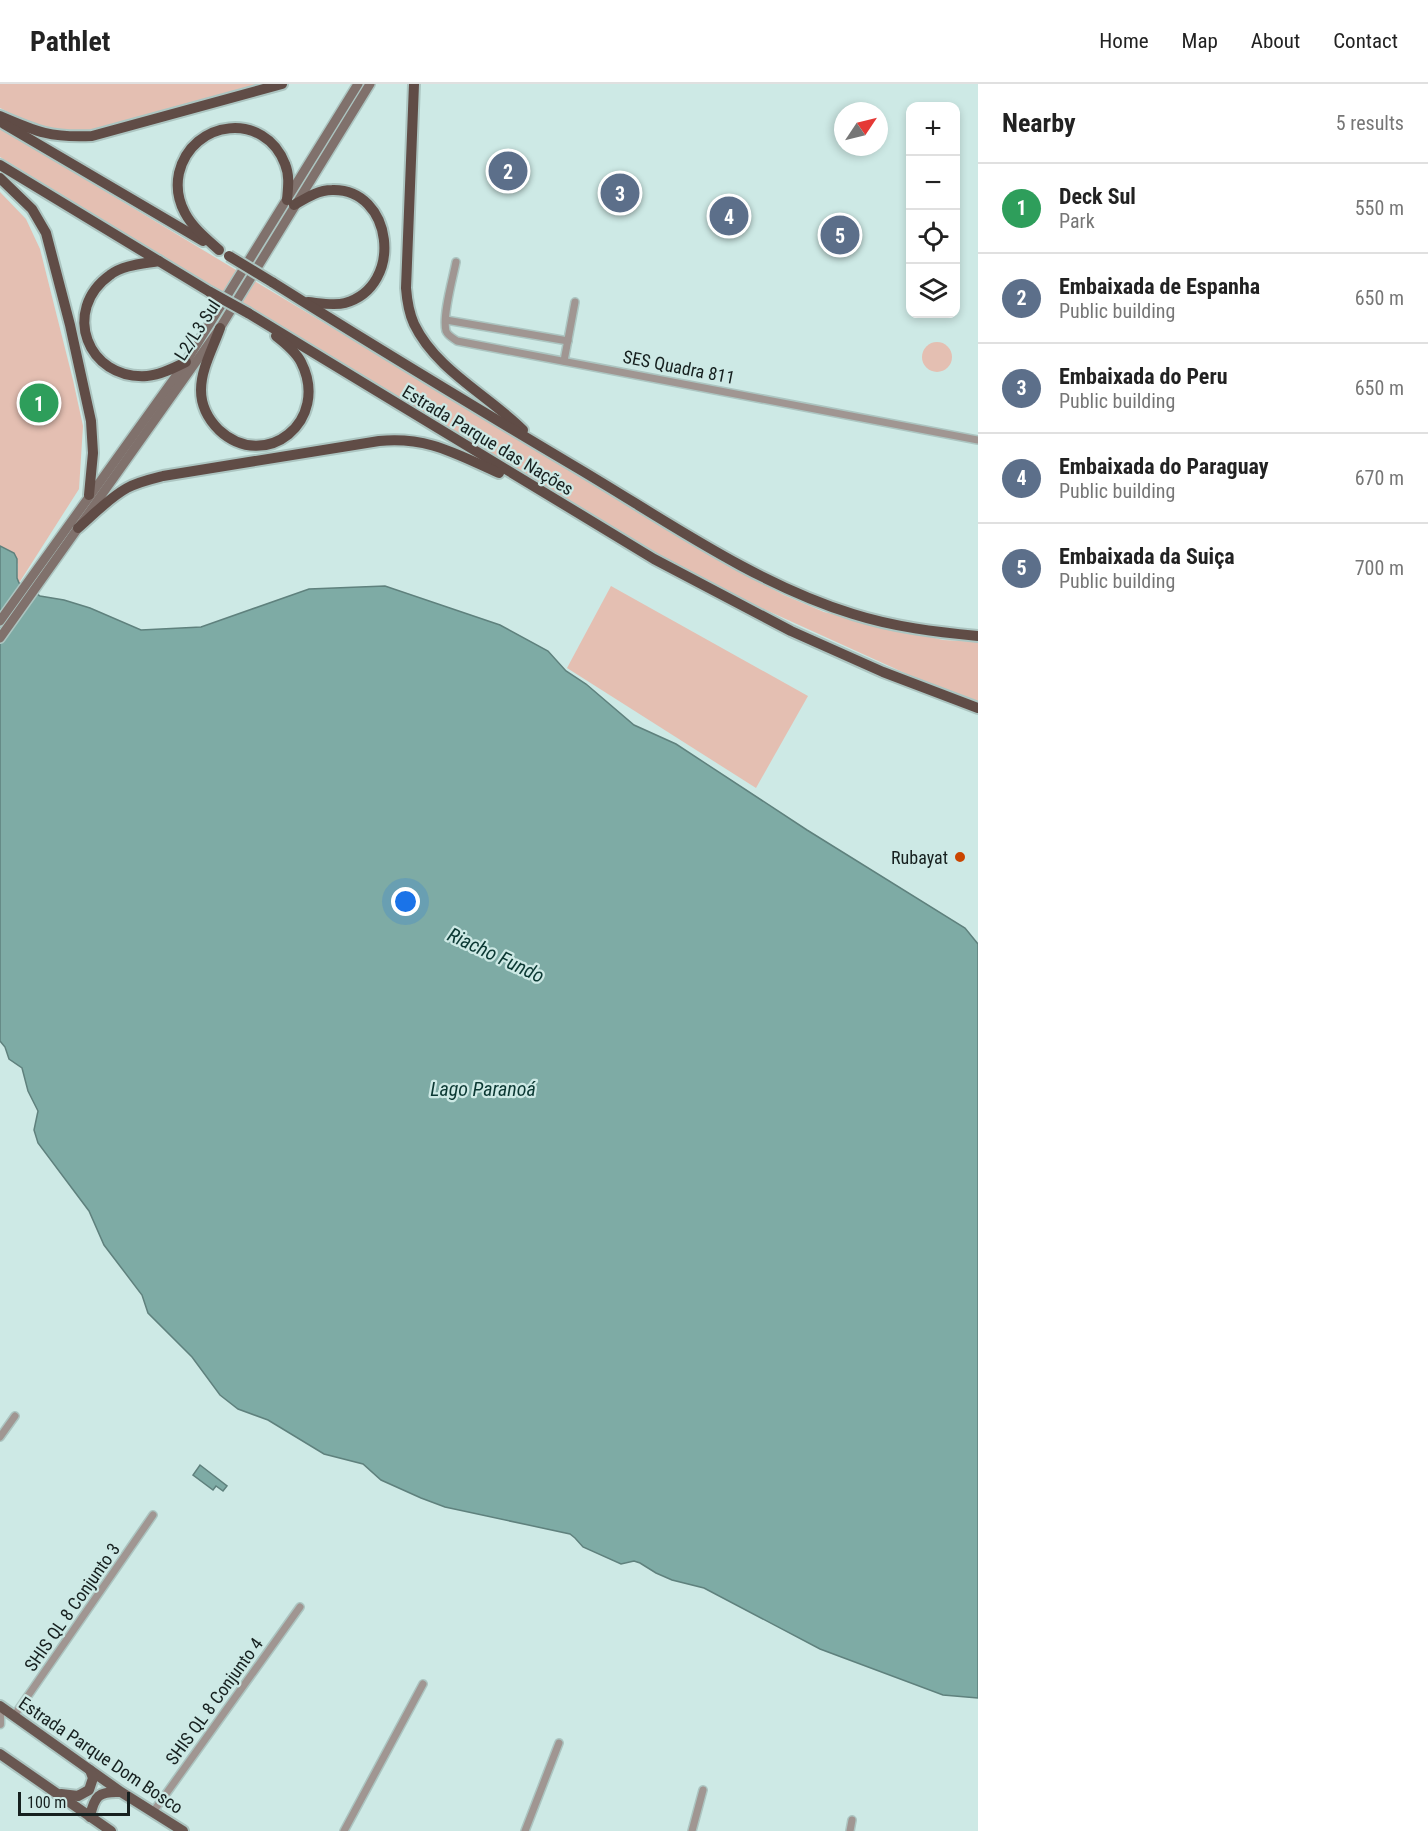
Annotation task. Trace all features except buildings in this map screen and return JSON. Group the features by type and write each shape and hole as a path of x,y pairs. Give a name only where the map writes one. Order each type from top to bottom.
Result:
{"highway":[{"path":"0,116 48,134 69,137 92,135 282,84"},
{"path":"414,84 406,288 408,307 413,322 434,352 453,372 513,420 536,443"},
{"name":"Estrada Parque das Nações","path":"0,121 757,574 810,598 854,614 893,624 978,636"},
{"path":"224,253 189,220 183,211 178,194 181,166 188,152 199,140 214,131 228,128 245,129 261,136 275,147 285,164 291,203 321,191 340,190 357,196 372,210 384,234 386,248 380,276 365,293 344,303 304,302"},
{"name":"Estrada Parque das Nações","path":"0,165 654,559 752,612 883,672 978,708"},
{"path":"0,178 32,209 46,233 91,421 93,453 89,495"},
{"path":"159,261 127,267 103,280 89,300 85,330 89,344 97,358 116,372 136,376 153,375 186,362"},
{"path":"220,328 202,379 204,408 210,420 225,435 244,444 267,444 282,440 302,422 308,406 309,391 305,373 291,349 251,315"},
{"path":"78,528 114,496 144,481 388,440 413,440 435,446 537,490"}],"main road":[{"name":"L2/L3 Sul","path":"0,638 220,328 358,84"},
{"name":"L2/L3 Sul","path":"0,621 186,362 370,84"},
{"name":"Estrada Parque Dom Bosco","path":"0,1708 121,1792 183,1831"},
{"path":"0,1754 111,1831"},
{"path":"55,1792 70,1796 83,1794 92,1785 93,1778 90,1770"},
{"path":"90,1817 92,1806 99,1795 108,1791 121,1792"}],"street":[{"path":"456,262 446,320 568,341"},
{"path":"564,361 575,302"},
{"name":"SES Quadra 811","path":"446,320 446,331 457,341 978,440"},
{"path":"0,1437 15,1416"},
{"name":"SHIS QL 8 Conjunto 3","path":"14,1716 153,1515"},
{"name":"SHIS QL 8 Conjunto 4","path":"153,1812 300,1607"},
{"path":"344,1831 423,1684"},
{"path":"0,1708 0,1724"},
{"path":"525,1831 559,1743"},
{"path":"692,1831 703,1790"},
{"path":"850,1831 852,1820"}],"shaded area":[{"path":"0,84 282,84 92,136 38,127 0,108"},
{"path":"0,128 727,565 784,595 824,612 943,640 978,642 978,701 909,675 746,601 617,533 0,157"},
{"path":"0,192 26,219 40,249 83,426 79,489 19,583 18,564 0,546"},
{"path":"937,342 948,346 952,357 948,368 937,372 926,368 922,357 926,346"},
{"path":"611,586 808,696 756,788 567,668"}],"water":[{"name":"Lago Paranoá","path":"0,546 14,553 17,559 19,583 40,596 90,608 141,630 201,627 309,589 385,586 500,625 548,651 566,671 586,684 634,725 676,744 807,830 965,928 978,944 978,1698 943,1695 820,1649 704,1588 672,1580 634,1561 621,1564 583,1547 570,1534 445,1507 381,1480 363,1464 324,1454 268,1420 238,1409 220,1395 192,1357 148,1313 142,1295 104,1245 89,1211 38,1143 34,1130 38,1111 28,1091 22,1068 9,1059 0,1041"},
{"path":"200,1465 227,1486 223,1491 216,1486 213,1490 193,1475"}],"place":[{"name":"Embaixada de Espanha","path":"508,171"},
{"name":"Embaixada do Peru","path":"620,193"},
{"name":"Embaixada do Paraguay","path":"729,216"},
{"name":"Embaixada da Suiça","path":"840,235"},
{"name":"Deck Sul","path":"39,403"},
{"name":"Rubayat","path":"960,857"}],"water label":[{"name":"Riacho Fundo","path":"496,955"}]}
